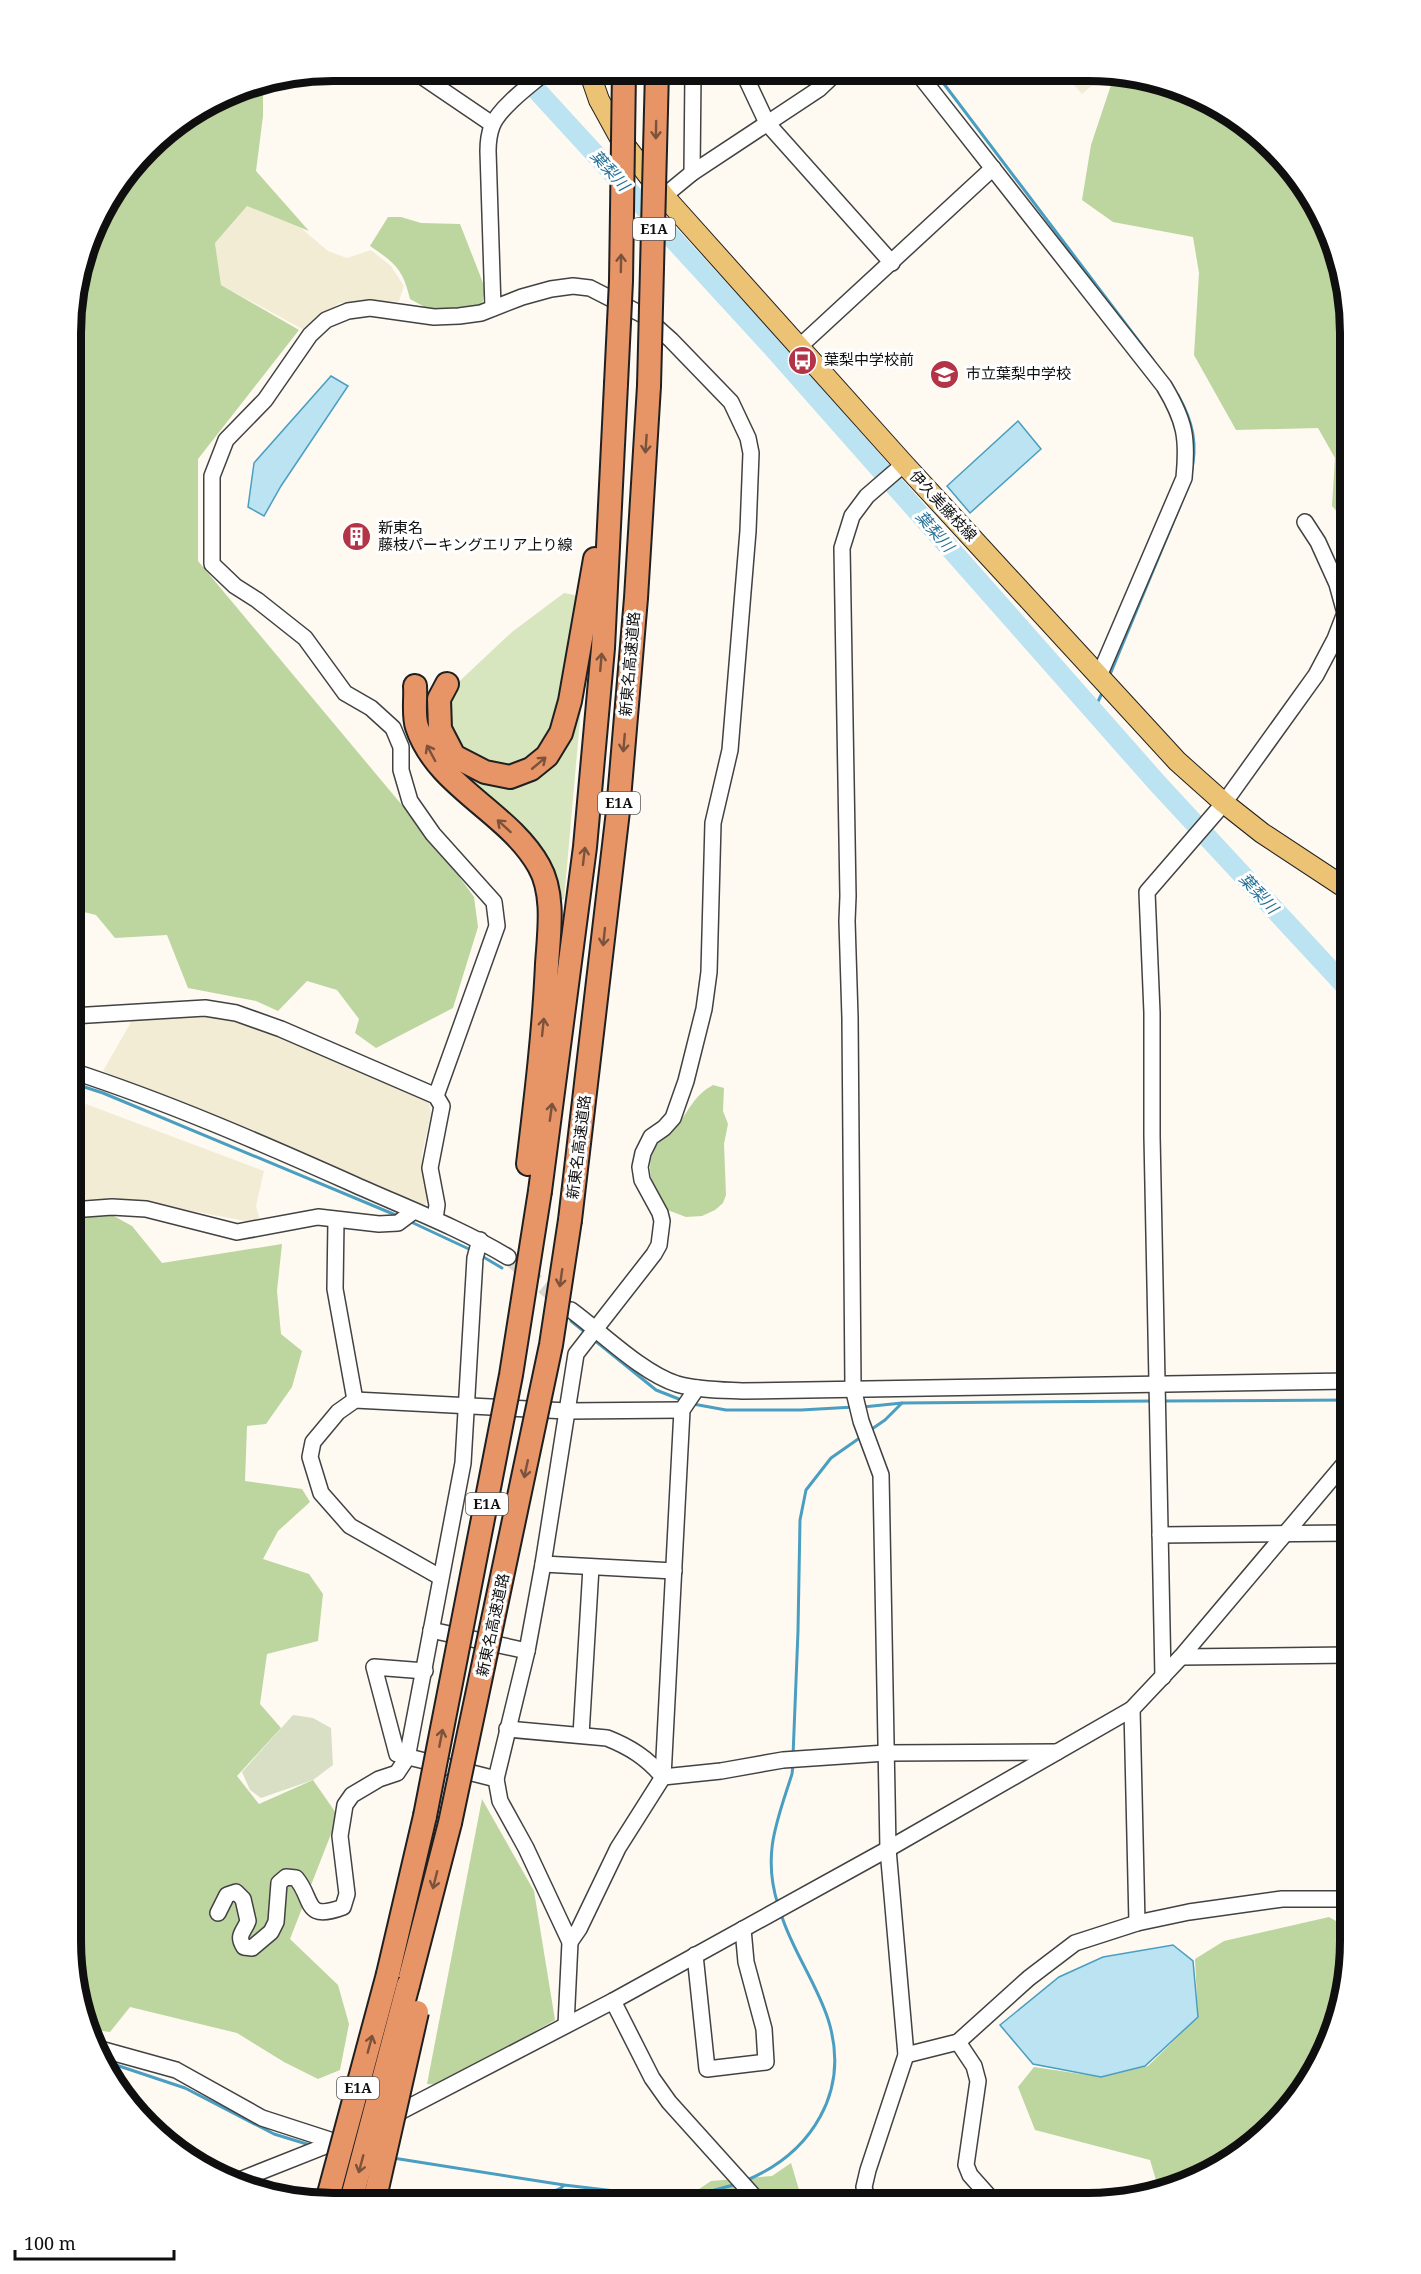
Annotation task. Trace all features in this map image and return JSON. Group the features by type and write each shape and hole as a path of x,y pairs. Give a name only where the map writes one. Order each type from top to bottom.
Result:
{"highway":[{"name":"新東名高速道路","path":"329,2193 388,1974 426,1816 483,1524 511,1375 533,1190 585,847 603,648 621,281 624,81"},
{"name":"新東名高速道路","path":"353,2193 415,1988 429,1907 450,1823 551,1345 570,1220 618,811 636,586 650,386 657,81"},
{"path":"447,684 439,699 440,729 454,756 484,772 510,777 531,769 547,756 561,734 570,701 610,478"},
{"path":"416,686 416,726 438,766 520,840 539,866 548,890 549,927 545,1010 533,1190"},
{"path":"376,2193 415,1988"}],"main road":[{"name":"伊久美藤枝線","path":"593,81 621,140 664,195 904,464 1177,761 1220,807 1340,884"}],"street":[{"path":"429,81 492,124"},
{"path":"493,308 488,150 492,124 501,112 536,81"},
{"path":"692,173 693,81"},
{"path":"747,81 767,123 892,263"},
{"path":"664,195 692,173 827,81"},
{"path":"924,81 1164,386 1178,410 1185,433 1184,478 1099,676"},
{"path":"799,347 993,168"},
{"path":"436,1096 448,1057 497,926 494,902 433,834 410,801 401,770 401,747 397,736 386,720 345,693 335,682 313,647 304,638 257,600 235,586 212,564 212,476 226,440 265,399 310,335 326,320 348,311 370,308 434,317 481,313 522,297 573,286 590,288 643,315 671,340 731,402 748,438 751,453 748,531 730,750 713,823 709,972 704,1009 686,1081 673,1118 651,1137 643,1153 640,1167 646,1192 660,1213 662,1230 659,1245 576,1354 543,1564 526,1652 496,1779 500,1801 526,1848 570,1942 566,2025"},
{"path":"866,2193 864,2187 868,2170 906,2055 888,1849 881,1474 861,1421 853,1388 842,548 852,516 867,496 904,464"},
{"path":"1305,522 1318,543 1340,595"},
{"path":"1163,1677 1156,1383 1152,1013 1147,892 1220,807 1316,675 1340,626"},
{"path":"81,1015 205,1008 236,1013 281,1029 436,1096 442,1106 430,1168 437,1205 435,1219"},
{"path":"81,1074 129,1089 283,1153 435,1219 480,1240 508,1257"},
{"path":"81,1209 112,1207 146,1209 237,1232 318,1217 379,1224 398,1223 414,1211"},
{"path":"336,1220 335,1289 355,1400"},
{"path":"218,1913 227,1895 236,1892 243,1899 248,1921 246,1928 240,1934 240,1941 244,1947 252,1948 271,1932 276,1922 279,1883 285,1877 296,1878 308,1905 317,1911 328,1912 344,1907 347,1894 340,1836 345,1805 352,1795 379,1779 397,1773 407,1758 463,1463 475,1258 480,1240"},
{"path":"571,1310 657,1374 676,1384 697,1388 742,1391 1340,1381"},
{"path":"570,1942 579,1929 623,1839 663,1777 682,1410 697,1388"},
{"path":"440,1577 350,1526 321,1493 310,1457 313,1442 338,1412 355,1400 567,1411 682,1410"},
{"path":"257,2181 418,2104 613,2001 888,1849 1132,1709 1181,1658 1340,1469"},
{"path":"1160,1535 1340,1533"},
{"path":"543,1564 674,1571"},
{"path":"581,1736 591,1567"},
{"path":"431,1630 526,1652"},
{"path":"1181,1658 1340,1655"},
{"path":"425,1671 374,1667 397,1754 496,1779"},
{"path":"1132,1709 1137,1923"},
{"path":"507,1729 607,1738 622,1744 648,1760 663,1777"},
{"path":"663,1777 721,1771 783,1760 886,1753 1060,1752"},
{"path":"906,2055 958,2042 1029,1978 1075,1943 1137,1923 1189,1912 1282,1899 1340,1899"},
{"path":"695,1955 707,2069 766,2062 764,2029 746,1962 743,1929"},
{"path":"613,2001 652,2078 669,2102 751,2193"},
{"path":"958,2042 974,2067 978,2081 966,2165 970,2175 986,2193"},
{"path":"106,2051 176,2070 262,2118 336,2142"}],"shaded area":[{"path":"1070,81 1097,82 1082,94"},
{"path":"247,206 301,228 328,251 347,258 371,250 391,266 404,286 399,301 339,303 306,331 221,285 215,243"},
{"path":"183,1014 252,1022 321,1056 414,1091 428,1099 431,1114 422,1154 422,1170 429,1197 423,1209 103,1071 134,1017"},
{"path":"86,1104 264,1171 256,1206 261,1224 134,1200 81,1199 81,1120"}],"green space":[{"path":"1112,82 1137,86 1185,100 1228,123 1254,143 1278,167 1298,193 1314,221 1327,252 1338,300 1340,515 1332,506 1335,458 1318,428 1236,430 1194,355 1199,273 1193,237 1113,222 1082,200 1091,145"},
{"path":"263,91 263,116 256,171 309,231 247,206 215,243 221,285 299,330 198,459 198,561 442,853 474,897 478,927 453,1008 376,1048 355,1033 359,1019 337,990 307,981 278,1011 256,1001 188,988 167,935 115,938 96,915 81,911 81,333 86,284 94,252 107,221 123,193 143,167 167,143 193,123 236,100"},
{"path":"388,217 401,217 421,223 460,224 485,288 482,305 434,312 410,299 404,280 397,268 370,246"},
{"path":"564,593 579,596 564,689 548,740 527,756 504,766 461,752 448,727 449,691 512,632"},
{"path":"578,708 581,708 564,900 558,899 459,773 504,787 531,779 561,755"},
{"path":"713,1085 724,1088 723,1111 728,1124 724,1144 726,1195 723,1203 715,1210 702,1216 686,1217 662,1208 651,1175 651,1158 661,1139 679,1123 697,1097"},
{"path":"110,1214 132,1226 162,1263 282,1244 277,1291 281,1334 302,1351 292,1387 266,1424 247,1426 245,1481 302,1489 310,1502 278,1531 263,1559 309,1574 323,1594 318,1641 267,1654 260,1704 281,1728 237,1776 259,1804 313,1780 338,1816 290,1939 338,1985 349,2024 340,2070 318,2079 284,2062 237,2033 130,2007 110,2032 97,2030 94,2022 83,1974 81,1941 81,1217"},
{"path":"293,1715 313,1718 331,1728 333,1765 313,1780 261,1798 250,1790 242,1772"},
{"path":"482,1799 534,1891 555,2020 440,2085 427,2084"},
{"path":"1329,1917 1340,1923 1338,1974 1321,2038 1298,2081 1278,2107 1254,2131 1228,2151 1200,2167 1157,2183 1150,2160 1035,2130 1018,2087 1034,2067 1101,2077 1148,2066 1198,2017 1195,1959 1224,1941"},
{"path":"791,2163 800,2193 693,2193 711,2181 772,2176"}],"water":[{"path":"331,376 348,386 281,486 264,516 248,507 254,463"},
{"path":"1018,421 1041,449 970,513 947,486"},
{"path":"1173,1945 1193,1961 1198,2017 1145,2066 1101,2077 1033,2064 1000,2025 1059,1977 1103,1957"}],"waterway":[{"name":"葉梨川","path":"528,81 773,348 1158,784 1340,980"},
{"path":"942,81 1153,360"},
{"path":"1178,395 1193,433 1194,453 1191,474"},
{"path":"1109,677 1189,484"},
{"path":"1094,710 1103,691"},
{"path":"81,1086 398,1216"},
{"path":"409,1221 471,1250"},
{"path":"480,1255 502,1268"},
{"path":"571,1321 586,1333"},
{"path":"593,1339 656,1390 684,1401"},
{"path":"1163,1401 1340,1400"},
{"path":"863,1407 902,1403 1153,1401"},
{"path":"869,1431 885,1420 902,1403"},
{"path":"693,1404 726,1410 854,1407"},
{"path":"793,1756 800,1520 806,1490 831,1458 861,1437"},
{"path":"778,1905 773,1887 771,1854 773,1838 793,1765"},
{"path":"745,2181 769,2169 807,2136 830,2095 834,2071 834,2045 828,2019 781,1914"},
{"path":"113,2064 185,2088 274,2134 310,2145"},
{"path":"393,2158 564,2185 632,2193"},
{"path":"704,2193 737,2184"},
{"path":"550,2193 564,2185"}],"tunnel":[{"path":"508,1257 564,1304"}],"place":[{"name":"葉梨中学校前","path":"803,360"},
{"name":"市立葉梨中学校","path":"945,374"},
{"name":"新東名 藤枝パーキングエリア上り線","path":"357,537"}]}
